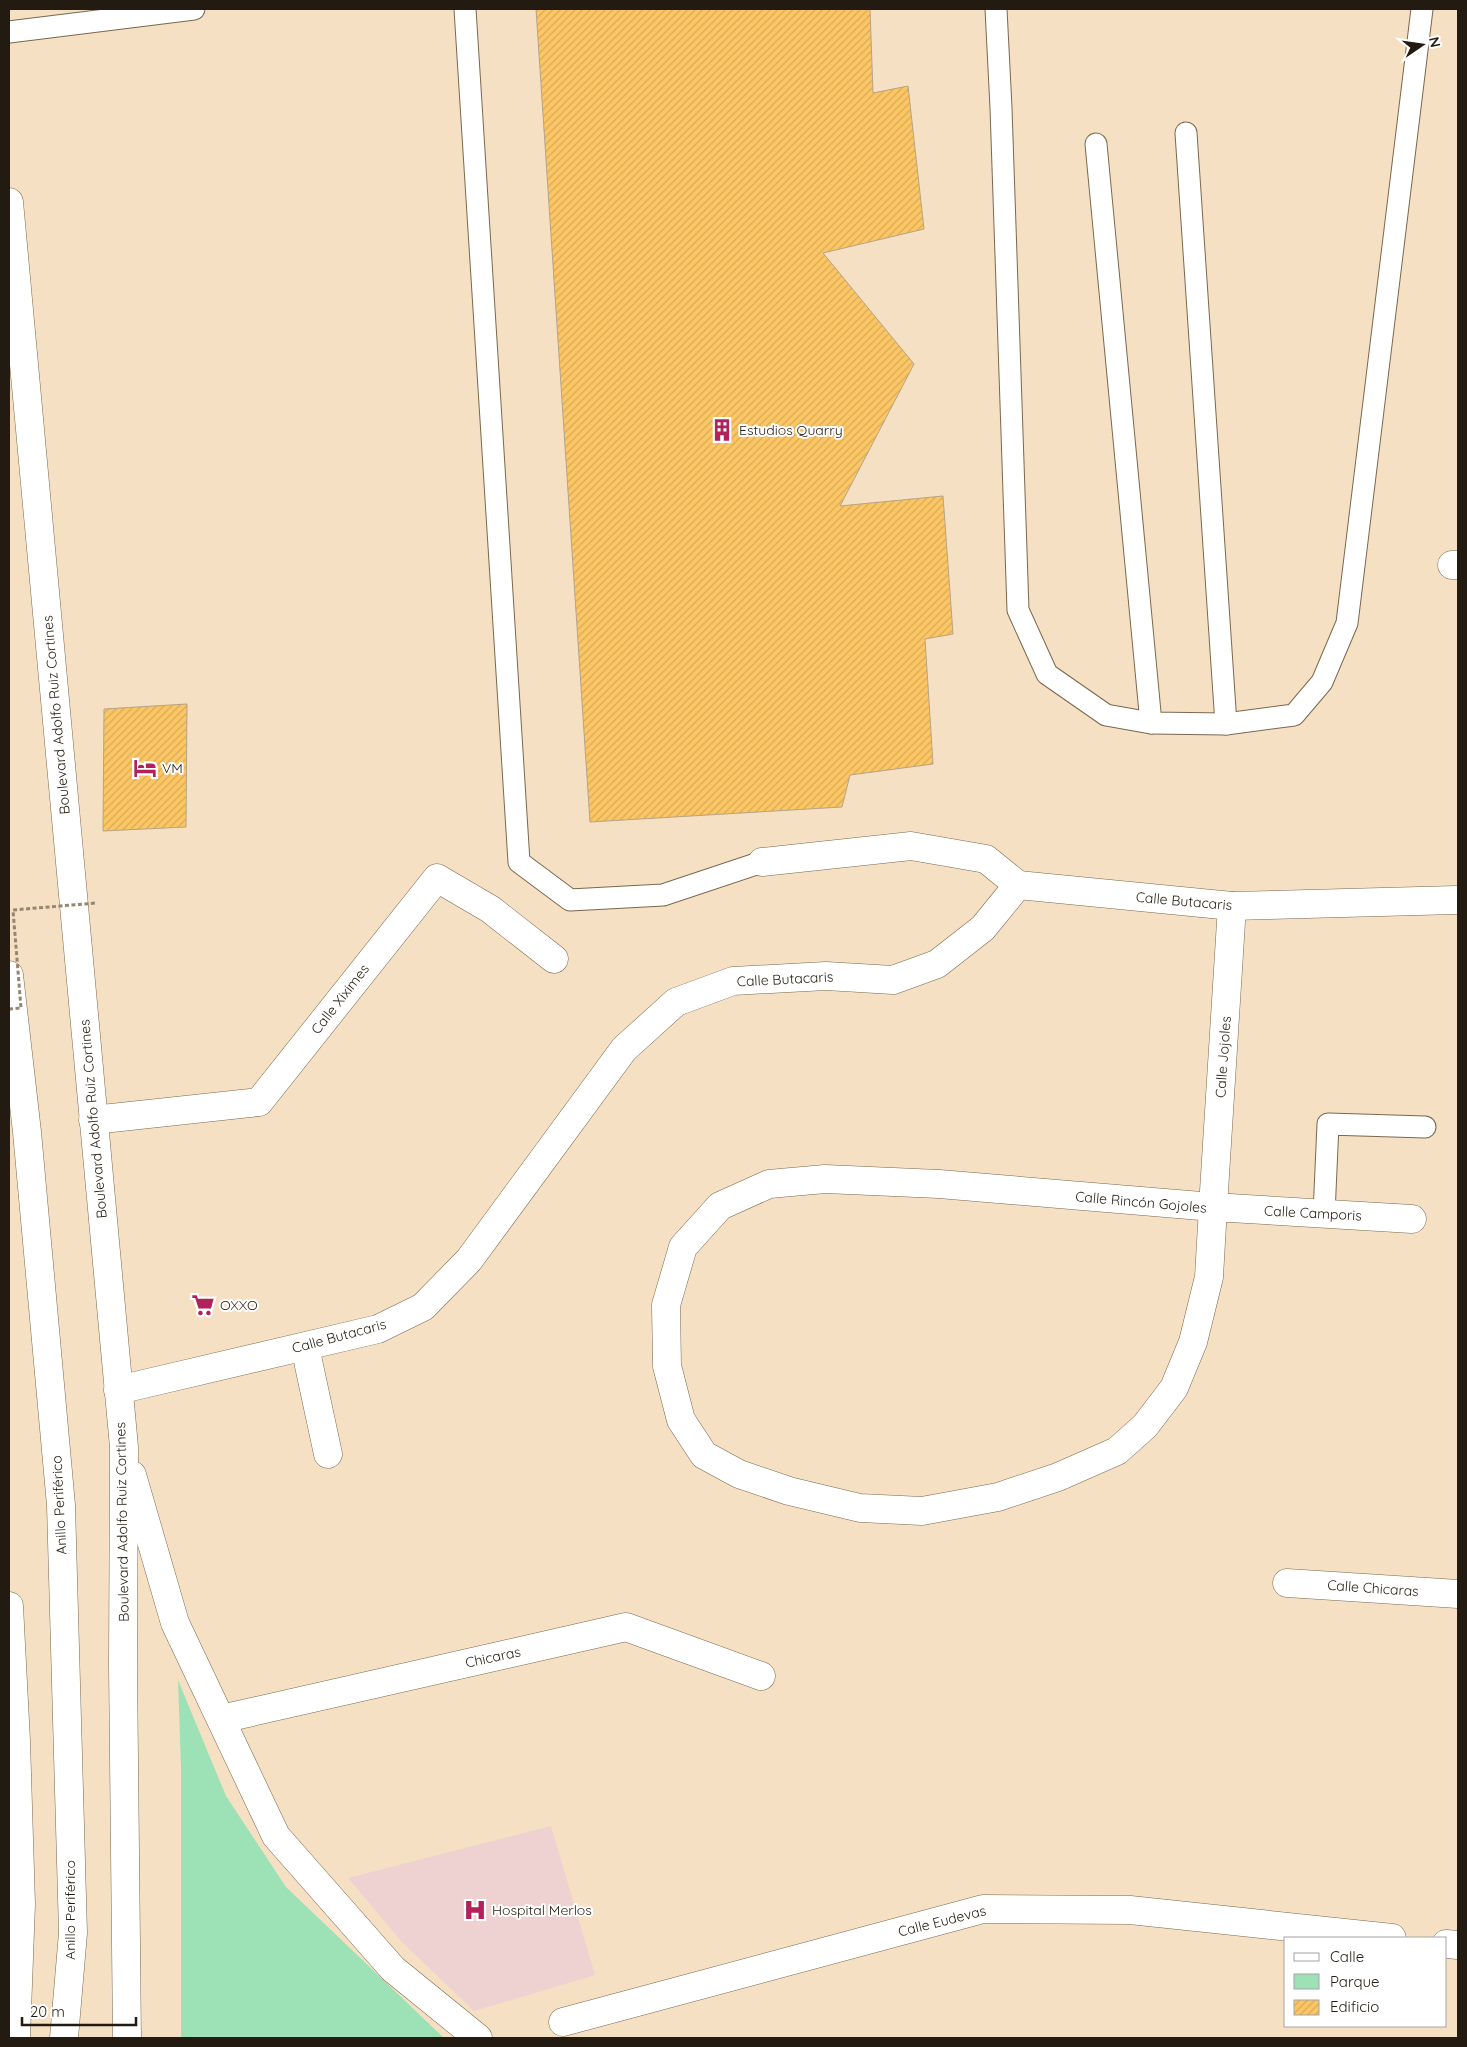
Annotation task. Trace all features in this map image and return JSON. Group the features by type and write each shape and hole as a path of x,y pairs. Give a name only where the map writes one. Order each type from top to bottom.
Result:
{"main road":[{"name":"Boulevard Adolfo Ruiz Cortines","path":"9,202 124,1447 123,1666 128,2038"},
{"path":"762,862 911,846 986,859 1018,885"},
{"name":"Calle Xiximes","path":"93,1120 259,1102 437,878 490,909 554,959"},
{"name":"Calle Butacaris","path":"118,1390 305,1347 378,1328 423,1307 468,1260 624,1049 676,1002 733,981 826,976 893,980 937,964 983,928 1018,885 1232,906 1456,900"},
{"name":"Calle Jojoles","path":"1213,1207 1232,906"},
{"name":"Anillo Periférico","path":"9,974 28,1132 60,1498 73,1932 64,2038"},
{"name":"Calle Rincón Gojoles","path":"825,1179 939,1184 1213,1207 1209,1276 1193,1342 1174,1388 1145,1426 1117,1451 1058,1477 998,1497 922,1511 860,1508 788,1491 739,1474 704,1455 681,1420 667,1366 666,1305 683,1247 720,1206 770,1184 825,1179"},
{"name":"Calle Camporis","path":"1213,1207 1412,1219"},
{"path":"305,1347 328,1454"},
{"path":"124,1447 175,1623 276,1836 393,1969 478,2038"},
{"name":"Calle Chicaras","path":"1287,1583 1458,1594"},
{"path":"9,1606 16,1741 21,1904 16,2038"},
{"name":"Chicaras","path":"221,1718 626,1628 760,1676"},
{"name":"Calle Eudevas","path":"563,2022 983,1909 1130,1910 1383,1937"}],"lane":[{"path":"9,32 194,9"},
{"path":"465,9 519,862 570,900 662,895 762,862"},
{"path":"996,9 1002,128 1018,610 1047,674 1106,715 1151,723 1226,724 1294,715 1322,682 1347,623 1422,9"},
{"path":"1186,133 1226,724"},
{"path":"1096,144 1151,723"},
{"path":"1324,1214 1328,1124 1425,1127"}],"path":[{"path":"9,1008 21,1008 13,910 96,903"}],"shaded area":[{"name":"Hospital Merlos","path":"551,1826 595,1975 474,2011 402,1942 348,1878"}],"green space":[{"path":"178,1680 226,1796 286,1887 444,2038 181,2038 181,1768"}],"building":[{"name":"Estudios Quarry","path":"536,9 870,9 873,93 908,86 924,229 823,253 914,364 840,506 943,496 953,634 925,639 933,764 850,775 842,807 590,822"},
{"name":"VM","path":"187,704 186,827 103,831 104,709"}],"place":[{"name":"Estudios Quarry","path":"722,430"},
{"name":"VM","path":"145,768"},
{"name":"OXXO","path":"203,1305"},
{"name":"Hospital Merlos","path":"475,1910"}]}
